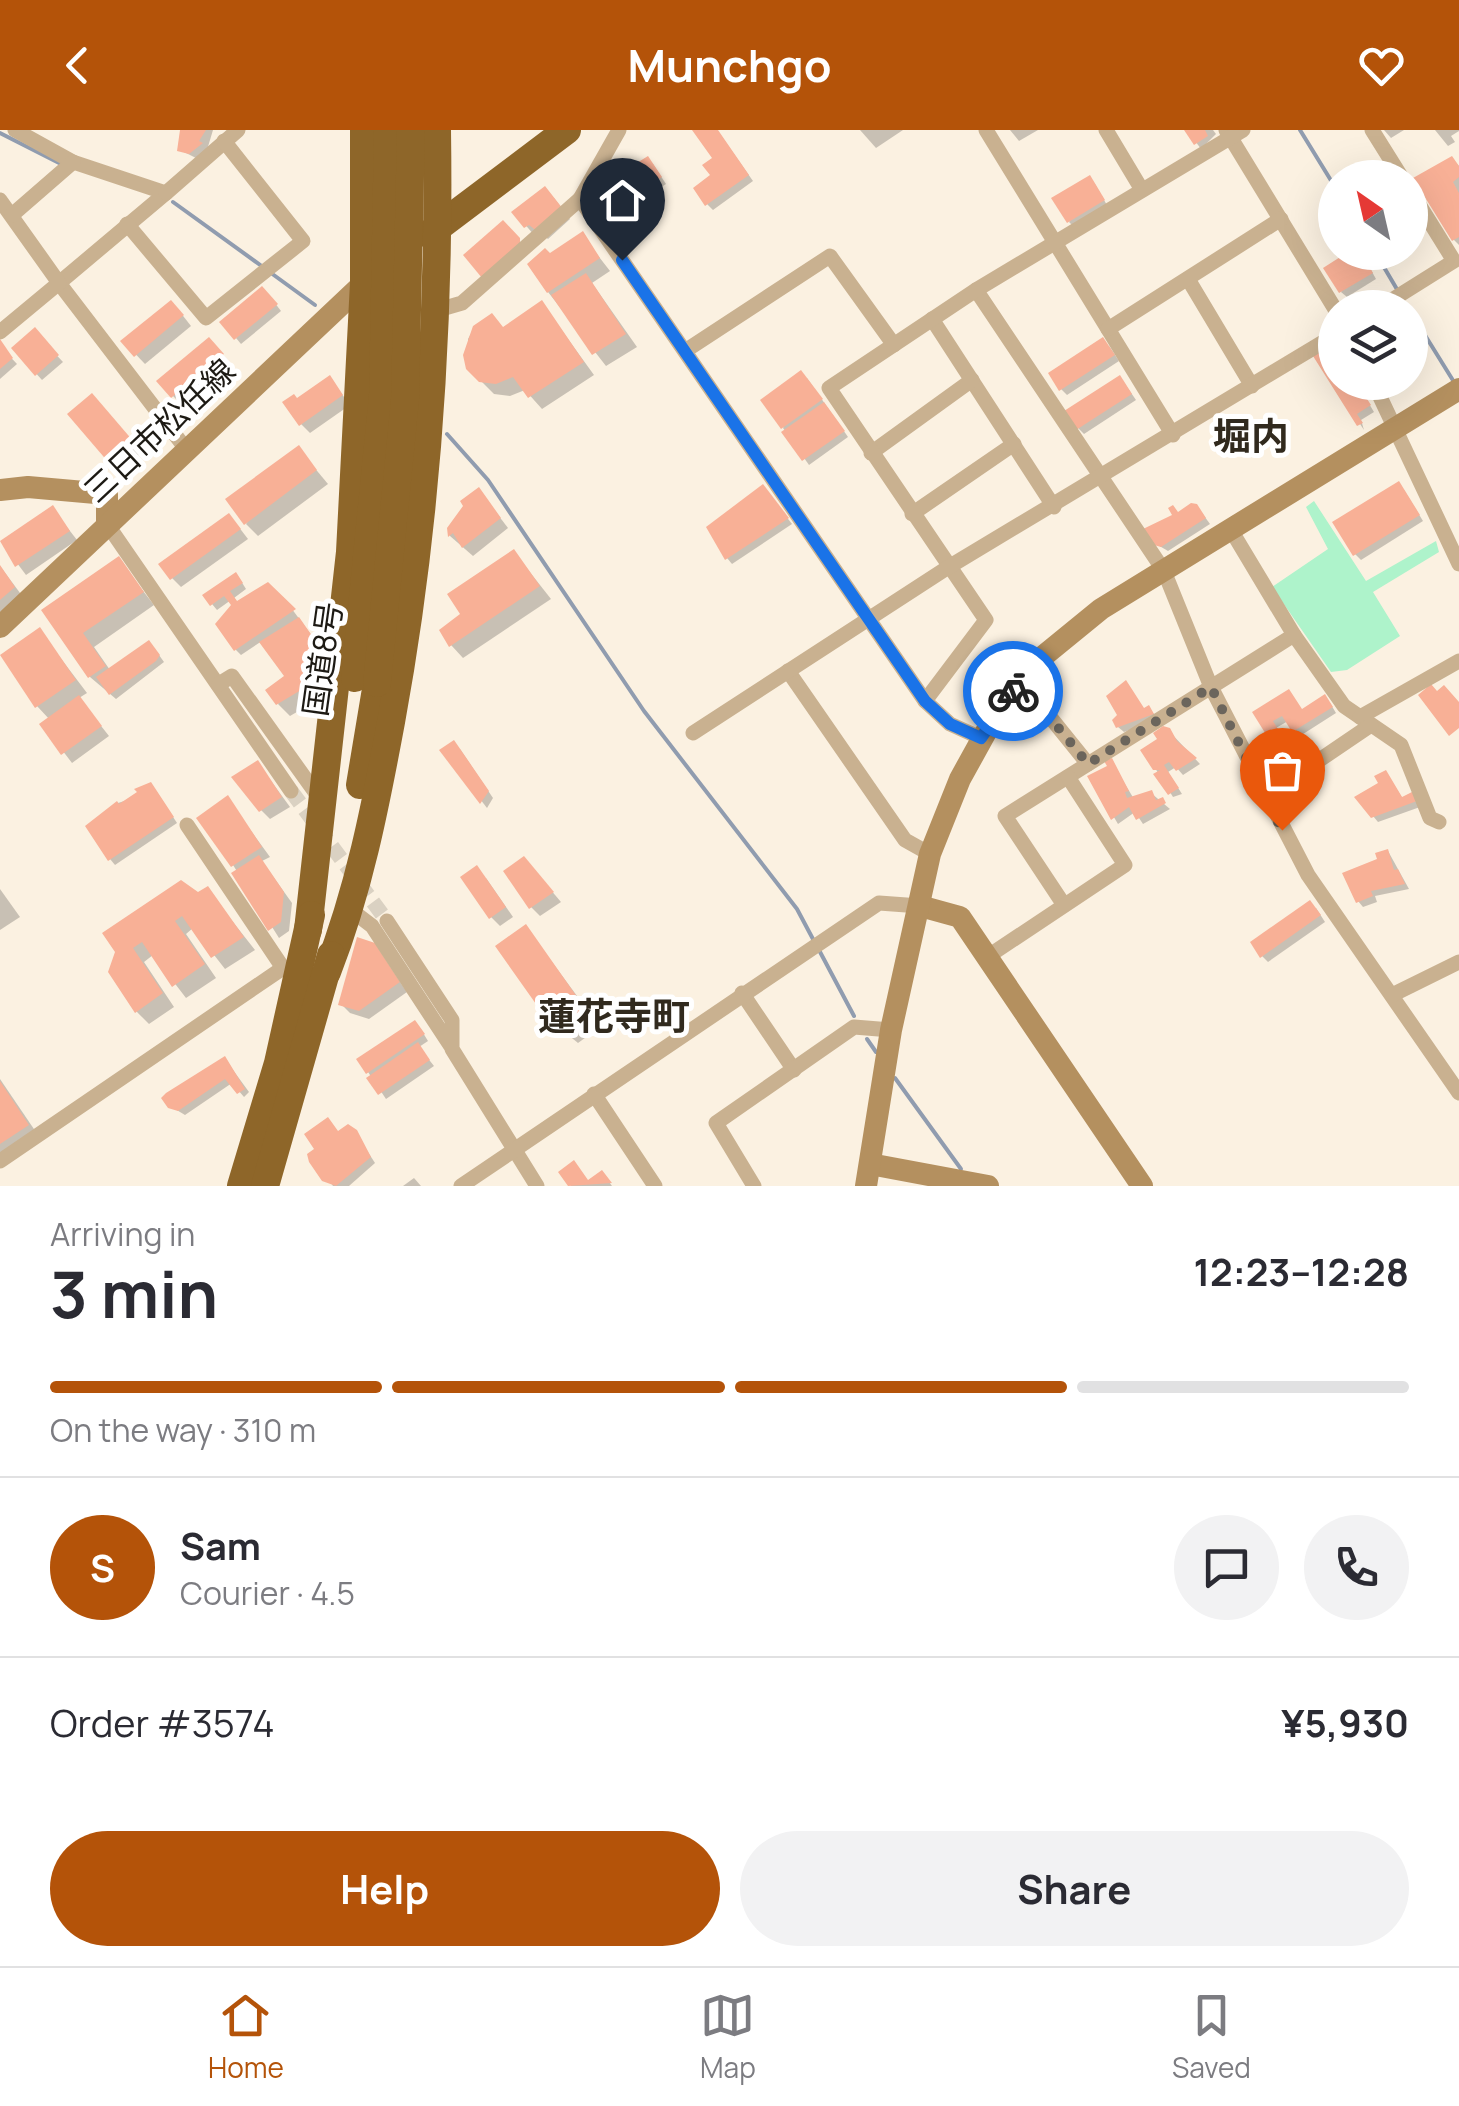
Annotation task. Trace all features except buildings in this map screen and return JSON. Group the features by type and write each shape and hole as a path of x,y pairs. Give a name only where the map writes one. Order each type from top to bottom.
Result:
{"highway":[{"path":"308,930 350,552 364,283 364,130"},
{"name":"国道8号","path":"241,1186 278,1064 290,971 308,930 338,785 366,680 383,395 388,130"},
{"name":"国道8号","path":"266,1186 328,972 405,400 411,130"},
{"path":"328,972 351,910 369,842 414,600 438,310 437,130"},
{"path":"364,283 568,130"}],"street":[{"path":"14,130 68,166 166,193"},
{"path":"0,332 238,130"},
{"path":"438,310 462,303 580,199 619,130"},
{"path":"986,130 1173,434"},
{"path":"1106,130 1142,190"},
{"path":"1372,130 1391,160"},
{"path":"925,701 986,620 947,568 829,388 976,290 1233,132 1324,290"},
{"path":"127,224 206,318 303,241 224,141"},
{"path":"12,215 68,166"},
{"path":"580,199 925,701 950,724 981,738"},
{"path":"0,200 186,449"},
{"path":"1108,329 1281,219"},
{"path":"1407,290 1454,261 1428,219"},
{"path":"685,351 830,256 894,345"},
{"path":"1188,279 1252,386"},
{"name":"三日市松任線","path":"0,626 364,283"},
{"path":"976,290 1164,571 1211,687 1308,875 1459,1093"},
{"path":"932,319 1054,507"},
{"path":"693,732 947,568 1318,345"},
{"path":"871,453 972,380"},
{"path":"988,1186 868,1175 891,1030 930,854 944,814 981,738 1021,682 1070,633 1457,390"},
{"path":"1383,400 1454,538 1459,564"},
{"path":"912,514 1014,444"},
{"path":"0,490 28,486 107,494 107,524 290,791"},
{"path":"1232,530 1294,635 1344,706 1401,745 1430,818 1439,822"},
{"path":"1064,905 1005,816 1294,635"},
{"path":"1265,797 1365,721 1459,660"},
{"path":"788,671 906,840 930,854"},
{"path":"220,684 232,676 322,802"},
{"path":"1021,682 1088,764"},
{"path":"988,957 1125,864 1068,776"},
{"path":"0,1162 290,971 187,826"},
{"path":"461,1186 878,903 920,906 960,917 1139,1185"},
{"path":"351,910 372,926 516,1147 537,1186"},
{"path":"387,921 452,1020 452,1049"},
{"path":"1392,995 1459,962"},
{"path":"742,993 794,1070"},
{"path":"754,1186 716,1123 854,1027 891,1030"},
{"path":"594,1094 655,1186"}],"green space":[{"path":"1314,501 1366,581 1436,541 1439,552 1373,592 1400,636 1347,670 1331,672 1272,587 1328,549 1306,507"}],"waterway":[{"path":"1300,130 1318,160"},
{"path":"0,133 63,165"},
{"path":"173,202 263,267"},
{"path":"1386,270 1397,290"},
{"path":"271,273 315,305"},
{"path":"1428,340 1454,382"},
{"path":"447,434 488,480 644,711 797,909 814,941"},
{"path":"819,950 854,1016"},
{"path":"867,1039 876,1052"},
{"path":"895,1078 961,1169"}],"tunnel":[{"path":"291,791 387,921"}],"way so far":[{"path":"1013,691 1021,682 1088,764 1211,687 1282,830"}],"district":[{"name":"堀内","path":"1251,435"},
{"name":"蓮花寺町","path":"614,1015"}],"route":[{"path":"622,260 925,701 950,724 981,738 1013,691"}]}
